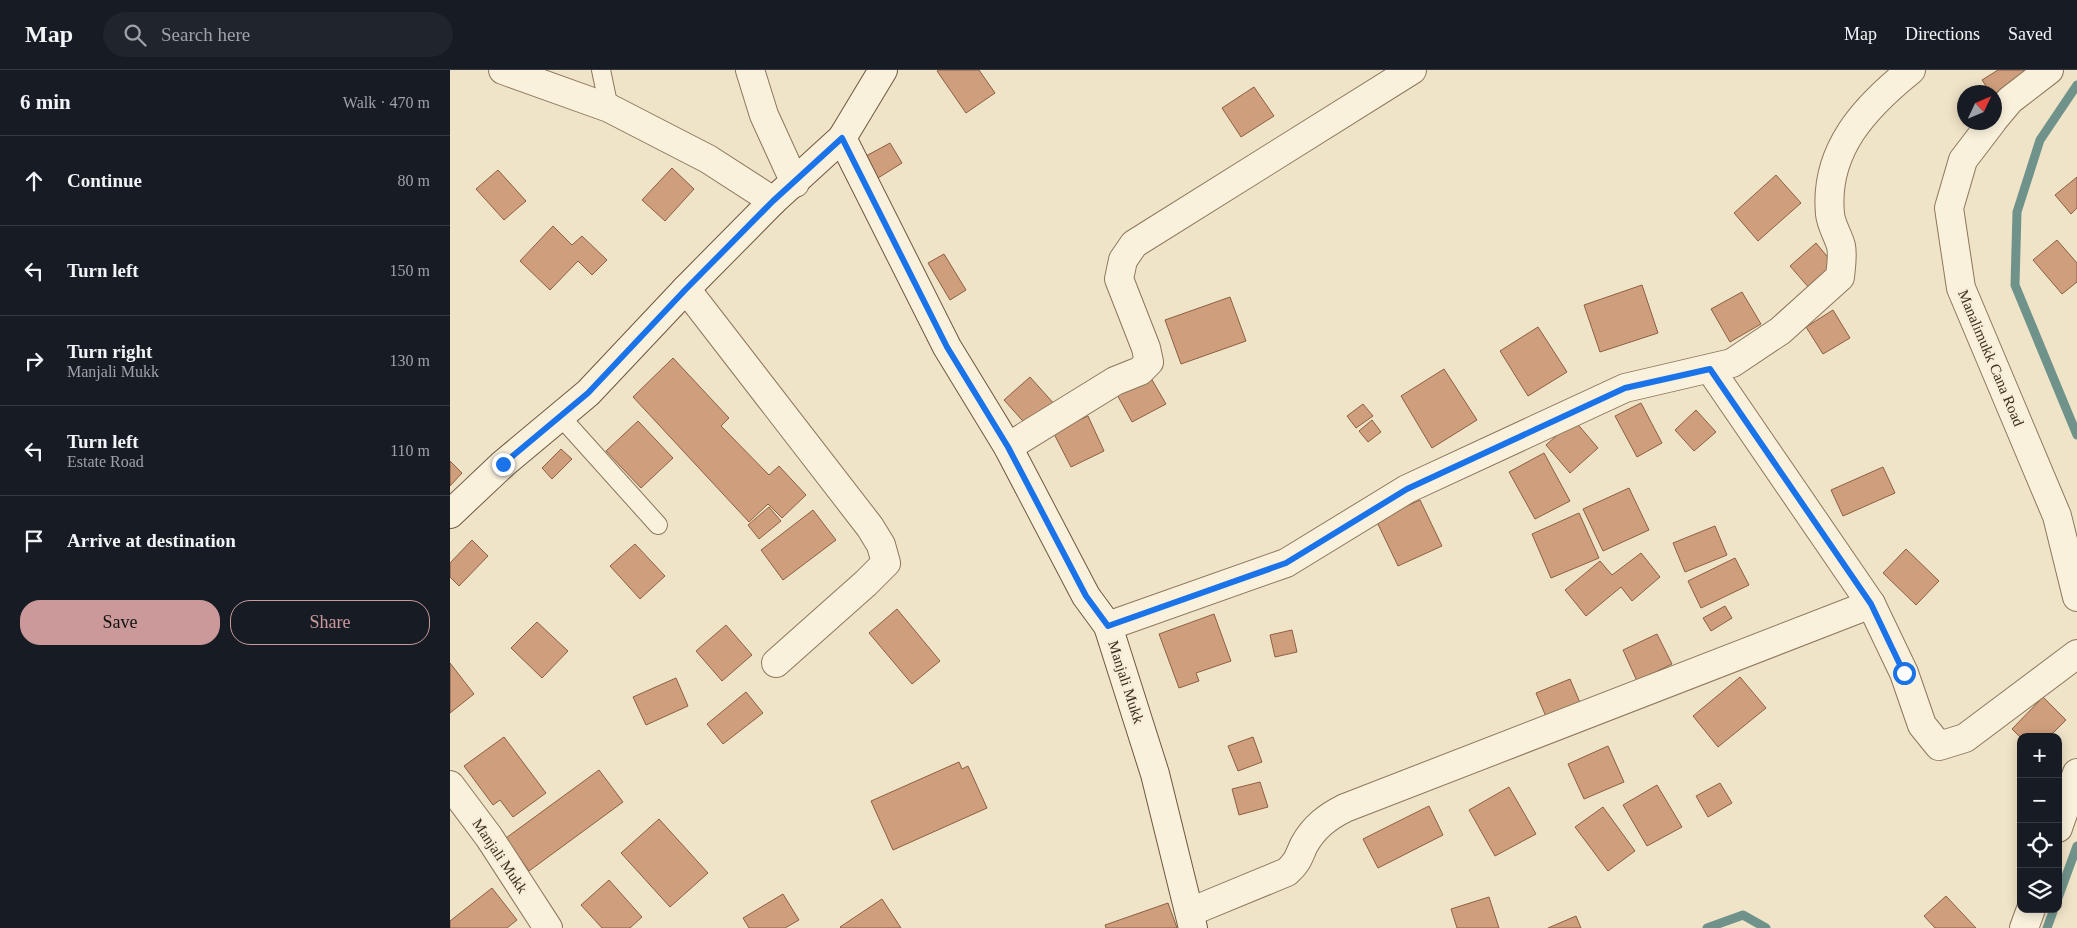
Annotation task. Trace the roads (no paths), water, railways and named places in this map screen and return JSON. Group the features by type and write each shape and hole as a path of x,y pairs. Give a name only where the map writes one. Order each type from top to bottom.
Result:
{"street":[{"path":"503,70 609,108 708,159 773,201"},
{"path":"750,70 764,115 795,183"},
{"path":"450,514 503,464 588,393 686,289 773,201 795,183 842,138 883,70"},
{"path":"1008,447 1116,381 1140,371 1149,362 1146,348 1118,279 1123,260 1134,244 1412,70"},
{"path":"1108,626 1286,563 1407,489 1625,388 1732,363 1757,347 1802,312 1840,277 1842,248 1830,216 1829,190 1839,151 1858,121 1911,70"},
{"path":"2002,110 2010,100 2050,70"},
{"name":"Manalimukk Cana Road","path":"1986,130 1963,160 1949,208 1961,288 2057,516 2077,597"},
{"name":"Manjali Mukk","path":"842,138 947,347 1008,447 1086,596 1108,626 1156,774 1192,920"},
{"path":"686,289 870,526 881,545 886,563 776,663"},
{"path":"1710,369 1871,604 1904,673 1922,725 1939,746 1965,738 2077,654"},
{"path":"1192,920 1287,872 1298,862 1304,846 1314,829 1328,817 1345,808 1871,604"},
{"path":"2060,823 2077,773"},
{"name":"Manjali Mukk","path":"450,785 489,837 548,928"},
{"path":"2024,928 2030,913"}],"lane":[{"path":"601,70 609,108"},
{"path":"561,416 658,525"}],"waterway":[{"path":"2077,85 2040,140 2017,212 2015,285 2077,435"},
{"path":"2062,887 2077,846"},
{"path":"2047,928 2053,913"},
{"path":"1707,928 1743,915 1766,928"}]}
